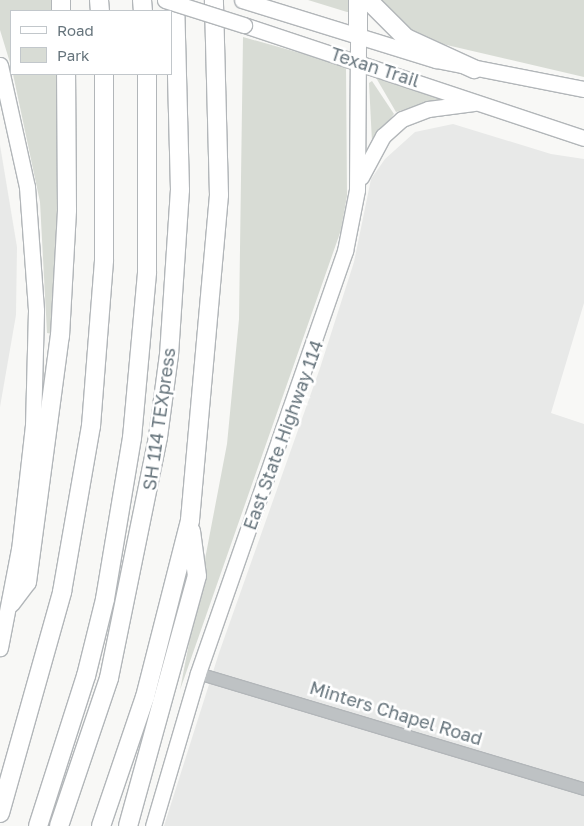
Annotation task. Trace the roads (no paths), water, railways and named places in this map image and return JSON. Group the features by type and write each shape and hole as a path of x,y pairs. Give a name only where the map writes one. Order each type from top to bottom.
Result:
{"highway":[{"name":"SH 114 TEXpress","path":"60,826 111,670 158,437 169,355 180,190 175,0"},
{"path":"101,826 145,697 190,520 218,230 220,132 214,0"},
{"path":"358,0 358,34"},
{"path":"368,0 406,38 474,70"},
{"path":"7,611 27,582 60,336 67,210 66,75"},
{"path":"0,813 60,602 91,426 104,260 104,75"},
{"name":"SH 114 TEXpress","path":"38,826 102,609 132,438 148,262 147,75"},
{"path":"128,826 197,576 190,520"}],"main road":[{"name":"Texan Trail","path":"165,0 358,61 584,138"},
{"name":"Texan Trail","path":"242,0 474,70 584,89"},
{"name":"East State Highway 114","path":"153,826 198,673 315,348 345,251 357,190 358,34"},
{"path":"0,65 27,187 36,279 33,425 7,611 0,648"},
{"path":"357,190 383,136 402,119 456,103 485,103"}],"street":[{"name":"Minters Chapel Road","path":"198,673 584,789"}]}
